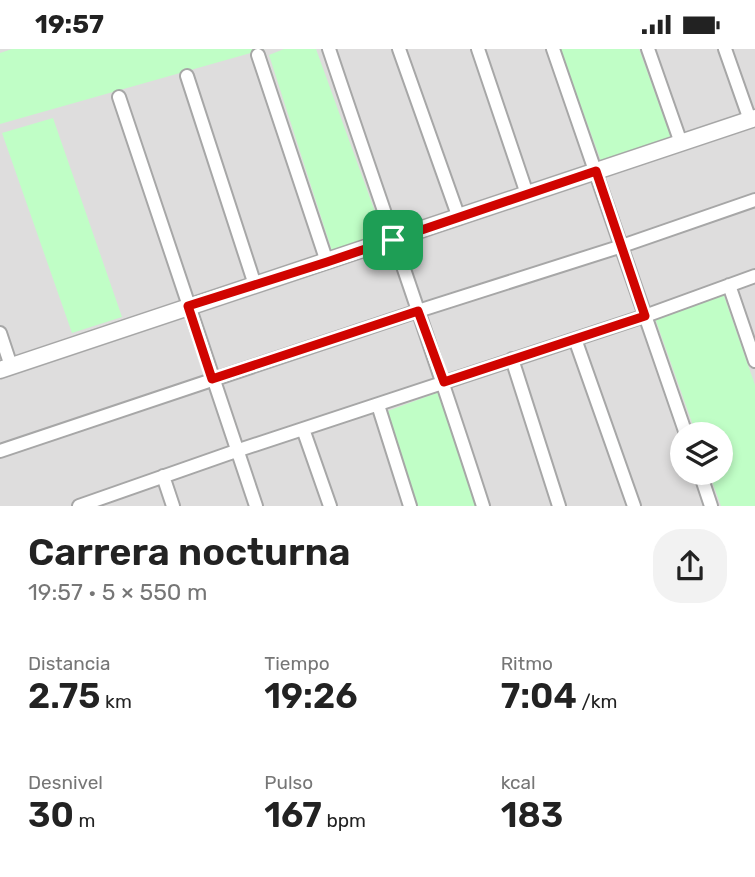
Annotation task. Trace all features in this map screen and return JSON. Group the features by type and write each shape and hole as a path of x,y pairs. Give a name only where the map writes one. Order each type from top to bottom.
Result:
{"street":[{"path":"328,49 444,382 483,506"},
{"path":"399,49 459,218"},
{"path":"478,49 527,194"},
{"path":"553,49 682,422"},
{"path":"649,49 681,143"},
{"path":"0,333 6,368 753,119 725,49"},
{"path":"258,55 327,262"},
{"path":"187,76 255,285"},
{"path":"119,97 256,506"},
{"path":"0,450 755,200"},
{"path":"79,506 236,451 645,316 755,276"},
{"path":"729,285 755,361"},
{"path":"575,339 634,506"},
{"path":"512,359 559,506"},
{"path":"378,405 410,506"},
{"path":"303,429 330,506"},
{"path":"163,476 173,506"},
{"path":"703,485 711,506"}],"shaded area":[{"path":"0,49 755,49 755,506 0,506"}],"green space":[{"path":"12,49 265,49 0,124 0,53"},
{"path":"284,49 316,49 383,234 332,251 269,55"},
{"path":"560,49 639,49 672,140 601,161"},
{"path":"53,118 122,317 72,333 2,133"},
{"path":"723,293 755,385 755,506 721,506 713,485 733,485 733,422 692,422 655,318"},
{"path":"439,392 477,506 418,506 385,412"}],"route":[{"path":"596,171 645,316 444,382 418,311 212,379 188,306 393,240 596,171"}]}
